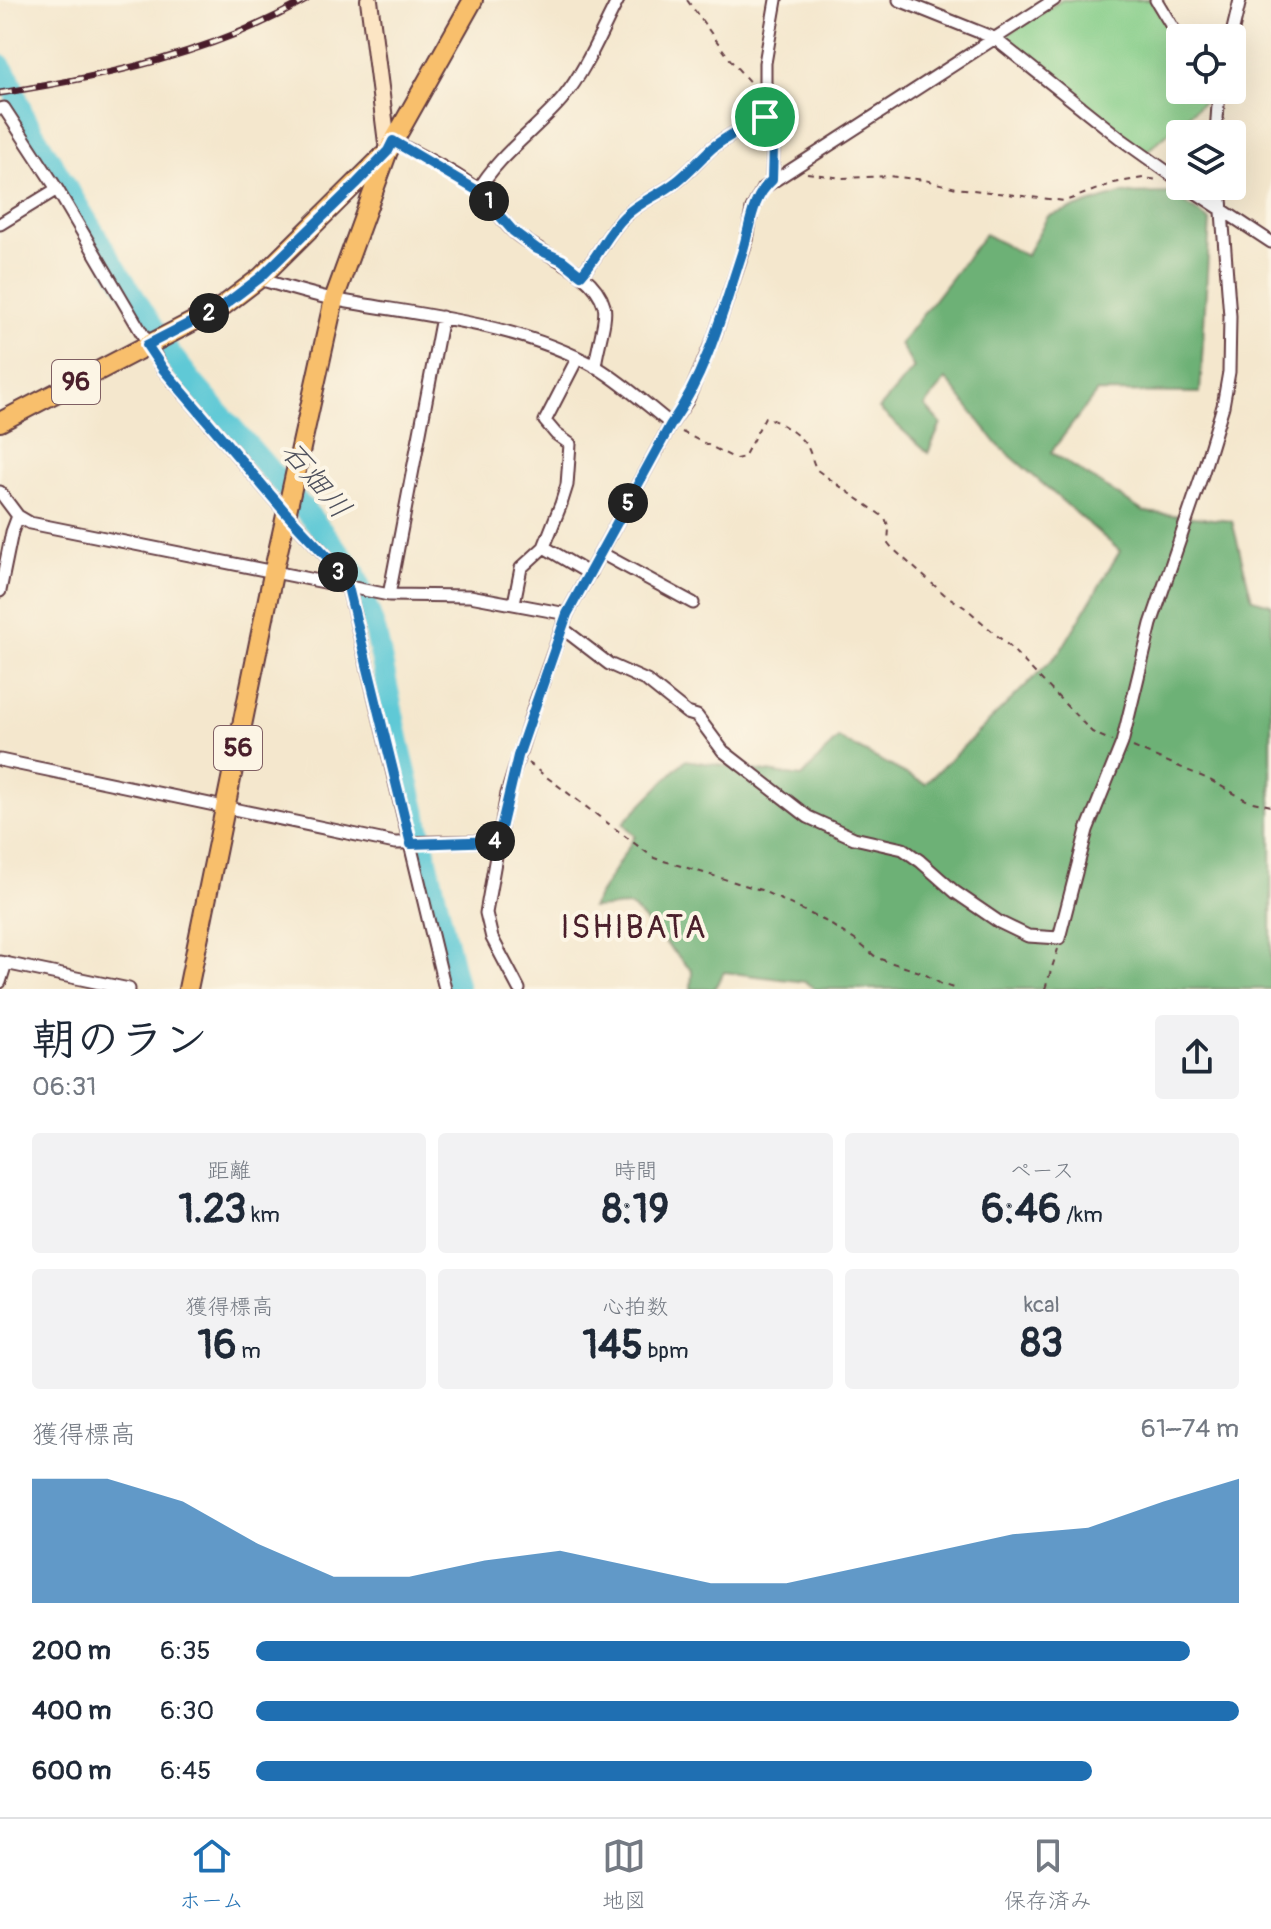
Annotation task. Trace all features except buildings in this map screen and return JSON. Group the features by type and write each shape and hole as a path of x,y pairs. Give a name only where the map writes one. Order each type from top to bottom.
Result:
{"main road":[{"path":"369,0 390,146"},
{"name":"56","path":"188,989 273,574 334,299 390,146 473,0"},
{"name":"96","path":"0,422 223,306 261,277 390,146"}],"street":[{"path":"478,191 487,175 566,95 618,0"},
{"path":"772,180 773,148 765,117 765,63 776,0"},
{"path":"899,0 994,38 1166,171"},
{"path":"519,989 492,938 486,913 498,841 518,756 567,614 670,425 687,401 715,335 747,240 752,209 763,188 1054,0"},
{"path":"1156,0 1170,24"},
{"path":"1234,24 1240,0"},
{"path":"0,109 4,108 154,342 163,369 331,561 351,588 414,844 445,989"},
{"path":"581,275 596,259 623,217 646,199 676,183 724,140 765,117"},
{"path":"390,146 478,191 513,231 581,275 604,304 606,317 595,367"},
{"path":"0,224 57,189"},
{"path":"1206,200 1271,242"},
{"path":"562,628 609,664 647,681 687,713 697,716 723,751 808,817 854,838 903,849 955,892 999,922 1028,936 1059,938 1087,830 1122,743 1151,624 1223,406 1230,344 1222,200"},
{"path":"261,277 334,299 442,317 515,334 595,367 619,382 670,425"},
{"path":"389,595 442,317"},
{"path":"514,603 521,568 544,547 567,485 570,444 545,421 577,359"},
{"path":"0,492 18,516 30,523 389,595 470,596 567,614"},
{"path":"0,591 6,532 18,516"},
{"path":"544,547 590,574"},
{"path":"601,553 693,603"},
{"path":"0,760 414,844 498,841"},
{"path":"0,982 3,963 129,989"}],"path":[{"path":"687,0 732,62 757,91 765,94"},
{"path":"789,170 842,178 888,176 925,180 956,188 1065,201 1114,183 1143,178 1166,180"},
{"path":"670,425 736,459 744,457 765,417 788,427 809,450 817,470 885,518 889,528 888,543 892,548 1010,647 1092,732 1208,779 1248,801 1271,806"},
{"path":"518,756 654,858 761,890 825,921 877,958 923,973 956,989"},
{"path":"1045,989 1058,952 1059,938"}],"green space":[{"path":"1062,0 1151,0 1166,24 1166,104 1201,104 1183,120 1166,120 1166,135 1145,153 1002,38"},
{"path":"1166,193 1166,200 1181,200 1210,221 1200,393 1097,392 1051,452 1144,512 1232,521 1252,599 1271,604 1271,989 815,989 805,982 724,972 714,989 691,989 692,971 631,906 591,908 635,836 623,823 685,760 802,777 838,738 925,784 1060,652 1120,551 998,445 946,379 925,406 941,424 928,453 879,409 914,368 900,344 985,234 1026,256 1048,216 1120,194"}],"waterway":[{"name":"石畑川","path":"0,65 9,78 24,117 169,352 354,571 376,633 400,748 458,989"}],"railway":[{"path":"0,93 118,71 158,60 234,35 306,0"}],"district":[{"name":"ISHIBATA","path":"634,928"}],"route":[{"path":"765,117 773,148 772,180 763,188 752,209 747,240 715,335 687,401 671,424 567,614 518,756 498,841 484,839 411,844 348,587 331,561 163,369 147,345 223,306 261,277 356,184 388,151 393,141 478,191 513,231 581,275 596,259 623,217 646,199 676,183 714,147 765,117"}]}
